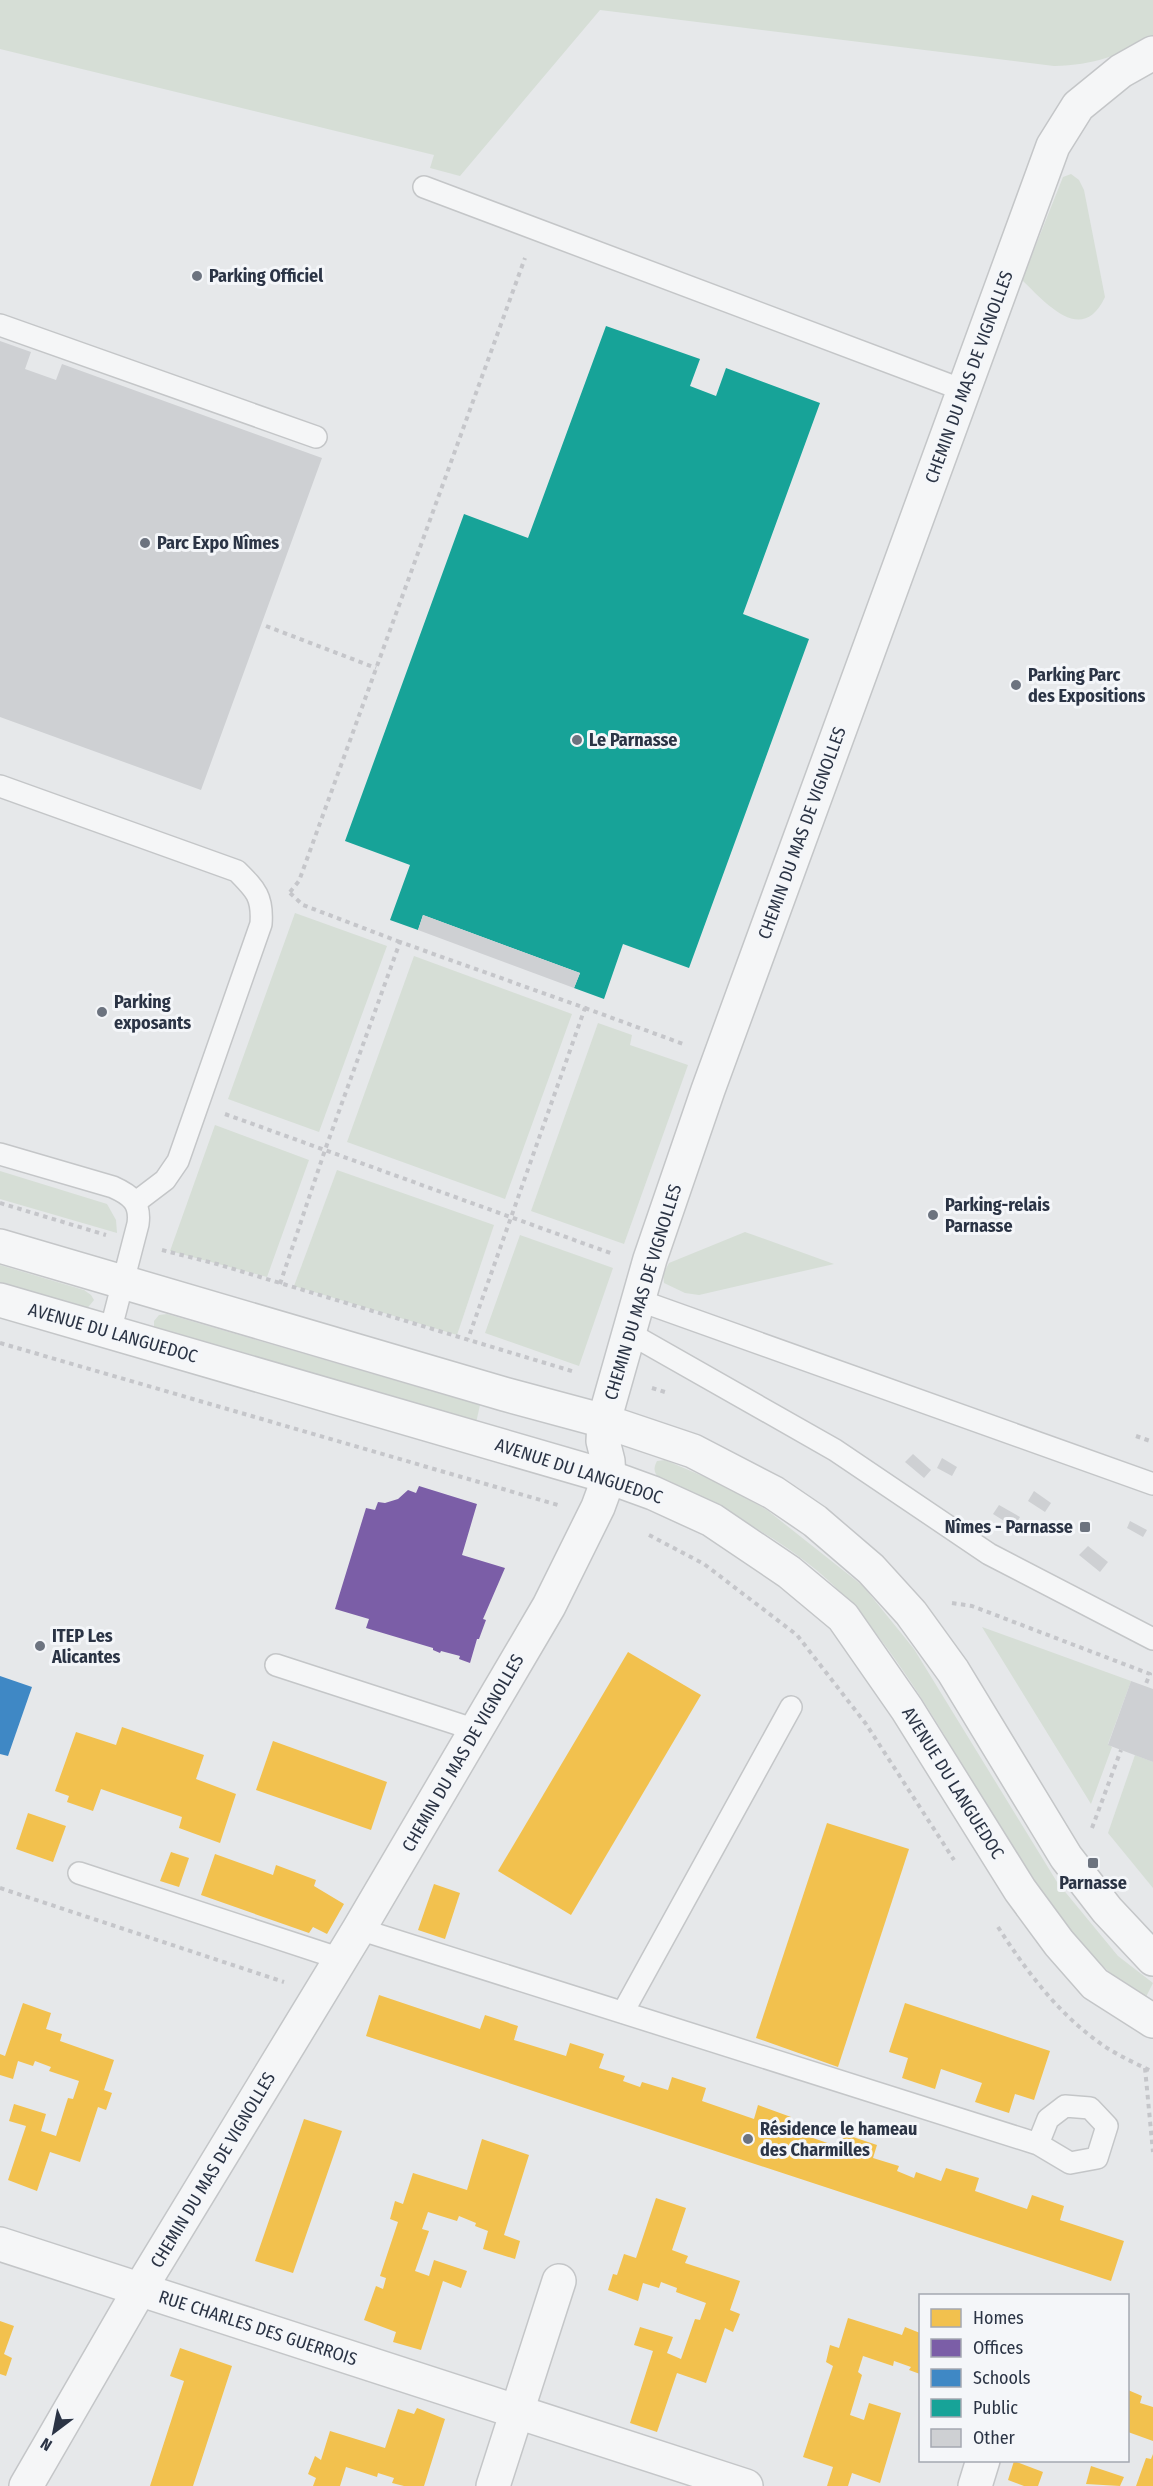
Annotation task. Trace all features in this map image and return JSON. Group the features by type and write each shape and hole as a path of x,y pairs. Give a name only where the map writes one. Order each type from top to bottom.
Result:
{"street":[{"name":"CHEMIN DU MAS DE VIGNOLLES","path":"26,2486 140,2289 359,1929 549,1606 603,1492 608,1461 603,1441 604,1421 648,1267 719,1057 1053,146 1078,106 1121,71 1153,53"},
{"path":"0,1246 504,1394 604,1421 693,1452 774,1493 815,1521 872,1569 911,1613 954,1671 1066,1857 1107,1910 1153,1959"},
{"name":"AVENUE DU LANGUEDOC","path":"0,1300 474,1438 491,1441 603,1492 653,1493 712,1520 789,1572 843,1617 907,1709 1020,1890 1059,1943 1095,1984 1153,2021"},
{"name":"RUE CHARLES DES GUERROIS","path":"0,2244 746,2486"},
{"path":"493,2486 559,2281"},
{"path":"975,2486 983,2462"}],"lane":[{"path":"424,187 963,390"},
{"path":"0,325 316,437"},
{"path":"0,786 237,871 255,888 263,905 261,924 178,1161 165,1180 136,1202"},
{"path":"0,1154 113,1187 127,1193 136,1202 140,1213 138,1224 110,1332"},
{"path":"638,1300 1153,1484"},
{"path":"629,1333 835,1450 989,1554 1153,1639"},
{"path":"276,1665 476,1730"},
{"path":"623,2012 791,1707"},
{"path":"79,1873 341,1959"},
{"path":"359,1929 1038,2144"}],"path":[{"path":"263,905 290,892 299,881 535,229"},
{"path":"266,626 376,668"},
{"path":"290,892 303,905 719,1057"},
{"path":"280,1284 325,1150 400,942"},
{"path":"468,1339 585,1008"},
{"path":"198,1104 648,1267"},
{"path":"0,1343 565,1507 603,1492"},
{"path":"1137,1436 1153,1442"},
{"path":"646,1533 704,1564 797,1635 866,1724 957,1864"},
{"path":"952,1603 972,1606 1150,1674 1145,1686"},
{"path":"1092,1828 1121,1750"},
{"path":"0,1888 320,1994"},
{"path":"996,1924 1028,1974 1070,2020 1105,2047 1153,2072"},
{"path":"1144,2068 1153,2152"}],"shaded area":[{"path":"0,0 1153,0 1153,35 1129,49 1106,58 1082,64 1054,66 600,10 460,176 430,168 434,155 0,49"},
{"path":"1071,174 1079,180 1084,190 1105,297 1096,311 1086,318 1075,319 1064,316 1053,308 1022,280 1063,177"},
{"path":"295,913 387,946 319,1132 228,1099"},
{"path":"414,956 572,1014 505,1199 347,1142"},
{"path":"598,1023 632,1035 630,1045 688,1065 624,1244 531,1211"},
{"path":"215,1125 309,1160 267,1277 170,1251"},
{"path":"337,1170 494,1225 457,1335 294,1286"},
{"path":"0,1171 107,1204 116,1220 117,1233 0,1199"},
{"path":"745,1232 834,1264 699,1295 685,1293 664,1283 663,1274 669,1263"},
{"path":"520,1235 613,1268 579,1366 485,1333"},
{"path":"0,1265 84,1290 94,1300 85,1311 0,1287"},
{"path":"167,1314 480,1405 476,1423 160,1332 154,1327 154,1321 159,1315"},
{"path":"665,1460 719,1483 767,1510 863,1586 914,1649 1057,1882 1118,1956 1153,1983 1145,1999 1103,1966 1051,1906 1007,1839 912,1683 891,1653 846,1598 805,1561 782,1545 734,1516 659,1479 655,1466 657,1461"},
{"path":"982,1627 1131,1681 1108,1744 1112,1747 1091,1804"},
{"path":"1135,1755 1153,1762 1153,1888 1108,1833"}],"building: Homes":[{"path":"628,1652 701,1695 571,1915 498,1871"},
{"path":"122,1727 204,1755 196,1779 236,1794 220,1843 179,1828 182,1817 101,1789 93,1811 67,1802 69,1796 55,1791 76,1732 116,1745"},
{"path":"273,1741 387,1782 371,1830 256,1790"},
{"path":"28,1813 66,1826 53,1862 16,1849"},
{"path":"827,1823 909,1849 838,2067 756,2038"},
{"path":"171,1852 189,1858 179,1887 160,1881"},
{"path":"215,1854 273,1875 276,1865 316,1880 314,1886 344,1904 327,1934 313,1927 309,1933 201,1895"},
{"path":"434,1884 460,1893 445,1939 418,1930"},
{"name":"Résidence le hameau des Charmilles","path":"379,1995 480,2029 485,2015 518,2026 514,2040 566,2056 570,2043 604,2054 599,2068 625,2076 623,2081 640,2087 642,2082 668,2090 672,2077 706,2088 702,2101 754,2119 758,2105 791,2117 787,2129 839,2147 844,2134 877,2145 873,2158 899,2166 897,2171 914,2178 916,2172 941,2181 946,2168 979,2178 975,2191 1027,2209 1032,2195 1064,2206 1060,2220 1124,2241 1111,2281 366,2036"},
{"path":"23,2003 51,2013 46,2029 62,2034 60,2041 114,2060 104,2090 112,2093 106,2110 98,2107 80,2162 50,2152 37,2191 8,2180 26,2126 9,2121 14,2104 46,2114 41,2131 56,2136 68,2098 73,2099 79,2081 49,2071 51,2067 35,2061 33,2066 18,2061 13,2079 0,2075 0,2054 5,2056"},
{"path":"905,2003 1050,2051 1034,2100 1015,2094 1009,2113 975,2102 982,2083 941,2069 935,2089 902,2078 908,2058 889,2052"},
{"path":"304,2119 342,2131 293,2273 255,2261"},
{"path":"482,2139 529,2155 504,2235 520,2241 515,2259 483,2249 488,2231 475,2226 476,2223 459,2216 457,2221 428,2212 422,2229 429,2231 415,2271 429,2276 434,2260 467,2271 461,2288 443,2281 421,2350 393,2342 396,2332 364,2320 376,2286 383,2289 386,2278 380,2276 398,2222 390,2219 395,2201 403,2204 413,2173 467,2190"},
{"path":"656,2198 686,2208 672,2250 688,2256 685,2263 740,2281 730,2310 740,2314 733,2332 725,2328 706,2383 677,2373 657,2432 630,2423 653,2351 634,2345 640,2327 673,2337 667,2353 681,2359 695,2319 700,2320 706,2303 676,2292 677,2288 661,2282 659,2288 643,2283 638,2301 608,2290 613,2274 617,2275 624,2254 636,2258"},
{"path":"848,2318 902,2335 905,2327 919,2333 919,2374 909,2370 911,2367 894,2361 893,2366 863,2356 858,2372 862,2375 850,2415 864,2420 869,2403 901,2413 880,2483 852,2473 848,2486 827,2486 833,2467 803,2457 833,2366 826,2362 830,2345 839,2348"},
{"path":"0,2321 14,2326 4,2354 12,2358 6,2376 0,2374"},
{"path":"180,2348 232,2366 193,2486 150,2486 184,2381 170,2376"},
{"path":"1129,2390 1142,2396 1140,2403 1153,2407 1153,2441 1129,2432"},
{"path":"417,2408 445,2419 424,2486 404,2486 392,2483 394,2478 378,2473 377,2477 346,2467 340,2486 313,2486 316,2478 308,2474 315,2456 321,2460 330,2431 385,2448 398,2409 414,2414"},
{"path":"1153,2454 1153,2486 1136,2486 1146,2458 1151,2459"},
{"path":"1014,2462 1043,2472 1038,2486 1024,2486 1008,2480"},
{"path":"1091,2466 1124,2477 1120,2486 1086,2484"}],"building: Offices":[{"path":"419,1486 477,1504 462,1555 505,1568 483,1619 486,1620 479,1639 477,1639 470,1663 459,1659 460,1656 441,1651 440,1653 433,1648 366,1628 369,1619 335,1609 366,1508 375,1510 378,1502 385,1503 398,1499 408,1490 416,1493"}],"building: Schools":[{"path":"0,1676 32,1687 8,1756 0,1754"}],"building: Public":[{"name":"Le Parnasse","path":"606,326 700,359 690,386 716,396 726,368 820,403 743,614 809,639 689,968 623,944 604,999 574,988 580,973 423,915 418,930 390,920 410,865 345,841 464,514 528,538"}],"building: Other":[{"name":"Parc Expo Nîmes","path":"0,341 31,352 25,369 56,380 62,364 322,458 201,790 0,717"},
{"path":"423,915 580,973 574,988 418,930"},
{"path":"913,1454 931,1470 924,1478 905,1462"},
{"path":"942,1458 957,1467 952,1476 937,1468"},
{"path":"1034,1491 1051,1503 1045,1512 1028,1501"},
{"path":"999,1505 1020,1517 1014,1527 993,1514"},
{"path":"1130,1521 1147,1530 1143,1537 1127,1528"},
{"path":"1088,1546 1108,1562 1100,1572 1079,1555"},
{"path":"1131,1681 1153,1689 1153,1762 1108,1745"}],"place":[{"name":"Parking Officiel","path":"197,276"},
{"name":"Parc Expo Nîmes","path":"145,543"},
{"name":"Parking Parc des Expositions","path":"1016,685"},
{"name":"Le Parnasse","path":"577,740"},
{"name":"Parking exposants","path":"102,1012"},
{"name":"Parking-relais Parnasse","path":"933,1215"},
{"name":"Nîmes - Parnasse","path":"1085,1527"},
{"name":"ITEP Les Alicantes","path":"40,1646"},
{"name":"Parnasse","path":"1093,1863"},
{"name":"Résidence le hameau des Charmilles","path":"748,2139"}]}
